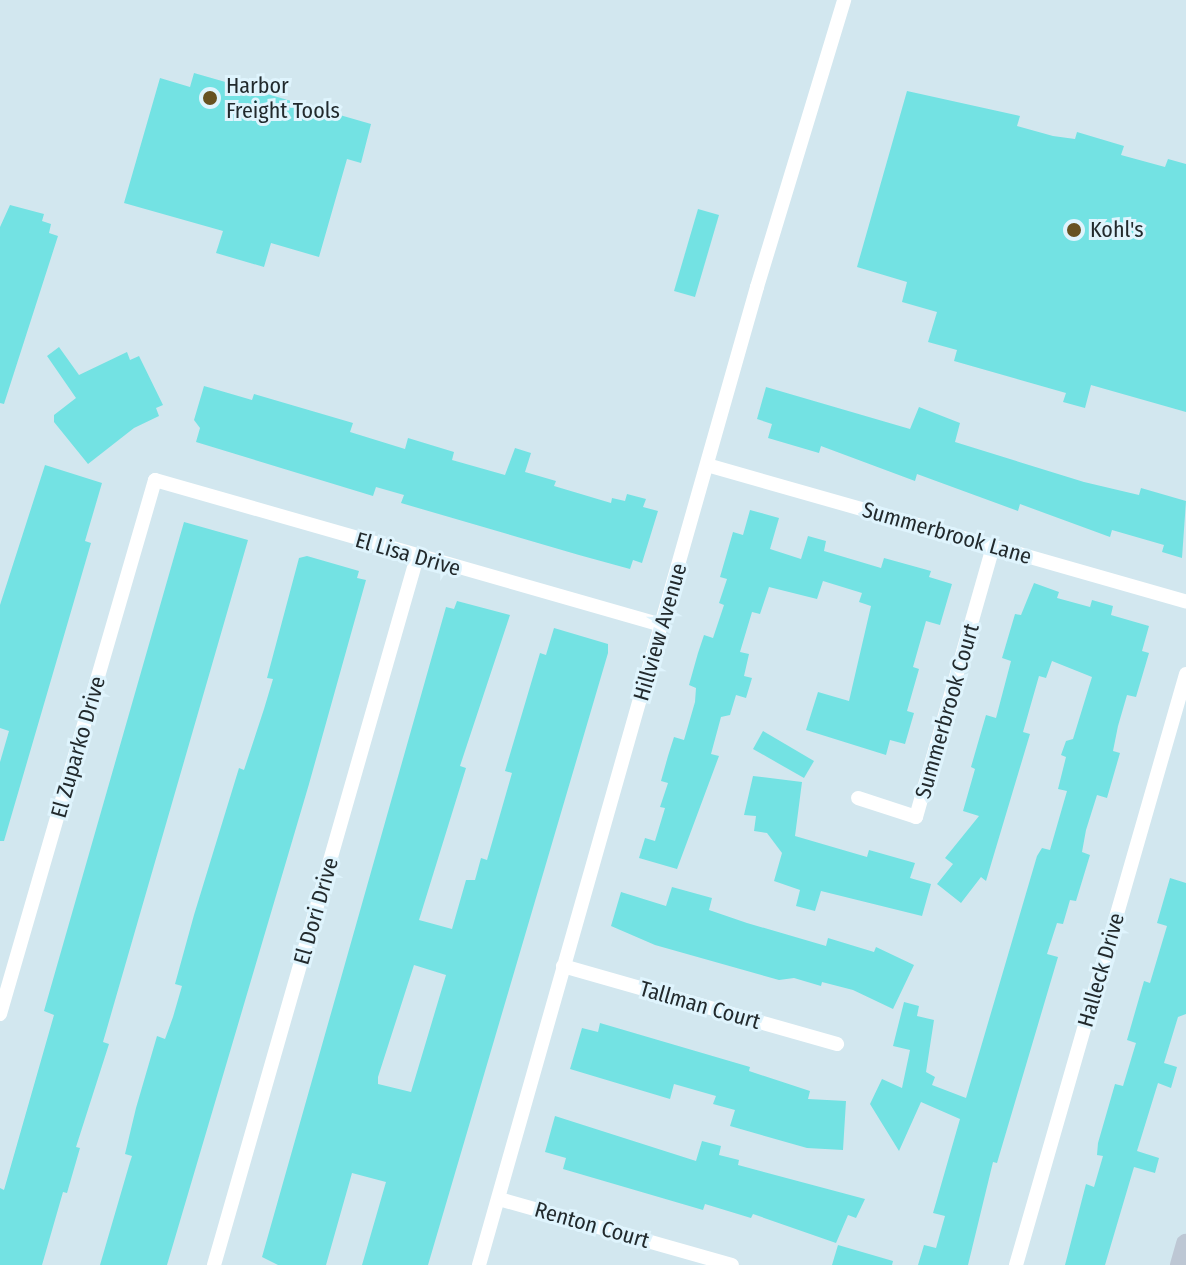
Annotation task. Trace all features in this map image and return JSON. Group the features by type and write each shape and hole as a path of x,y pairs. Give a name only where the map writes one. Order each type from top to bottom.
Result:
{"main road":[{"path":"1180,1265 1186,1244"}],"street":[{"name":"Hillview Avenue","path":"479,1265 707,465 844,0"},
{"name":"Summerbrook Lane","path":"707,465 1186,601"},
{"name":"El Lisa Drive","path":"155,480 662,625"},
{"name":"El Zuparko Drive","path":"0,1014 155,480"},
{"name":"Summerbrook Court","path":"858,798 916,817 993,547"},
{"name":"El Dori Drive","path":"214,1265 417,557"},
{"name":"Halleck Drive","path":"1016,1265 1186,674"},
{"name":"Tallman Court","path":"563,966 837,1044"},
{"name":"Renton Court","path":"499,1199 732,1265"}],"building":[{"path":"194,73 371,124 361,163 347,159 319,257 271,243 264,267 216,253 223,231 124,203 160,78 190,87"},
{"name":"Kohl's","path":"907,91 1020,116 1017,126 1053,136 1075,139 1077,132 1124,146 1121,155 1165,167 1168,159 1186,164 1186,412 1091,385 1085,408 1063,402 1066,393 954,361 957,350 928,342 937,312 902,302 907,282 857,267"},
{"path":"10,205 44,214 42,221 51,224 49,233 58,236 4,404 0,403 0,227"},
{"path":"698,209 719,215 695,297 674,291"},
{"path":"59,347 79,375 127,352 130,360 139,356 163,405 156,408 159,416 134,428 88,464 54,422 54,415 76,398 47,356"},
{"path":"204,386 252,400 254,394 353,423 350,432 405,449 408,438 454,452 452,460 505,475 515,448 531,453 525,472 556,481 554,486 611,503 612,498 625,501 627,494 646,499 643,507 658,511 642,563 633,560 630,569 401,503 404,495 376,487 373,496 196,442 200,428 194,420"},
{"path":"766,387 910,429 919,407 960,423 955,442 1084,482 1139,495 1141,488 1186,501 1182,558 1162,552 1164,545 1112,530 1110,537 1020,504 1018,511 917,474 915,481 821,446 819,453 768,438 772,424 757,419"},
{"path":"45,465 102,483 85,541 91,543 4,841 0,841 0,762 9,731 0,728 0,605"},
{"path":"750,510 779,518 770,549 801,559 808,536 826,541 824,551 881,568 884,558 931,571 929,577 952,584 940,625 926,621 913,667 919,669 907,711 914,713 905,744 890,740 886,755 806,730 818,692 849,701 871,606 859,602 862,593 823,581 817,599 769,587 760,614 752,612 740,652 749,654 744,676 752,678 746,698 736,695 730,715 721,717 711,754 719,756 677,869 639,858 645,838 655,841 665,808 660,807 668,783 661,781 668,756 674,737 684,740 695,702 696,688 689,685 698,653 704,635 713,638 724,605 719,603 727,579 720,577 733,532 743,535"},
{"path":"184,522 248,540 103,1042 109,1044 76,1147 80,1148 67,1193 63,1192 42,1265 0,1265 0,1188 4,1190 54,1015 44,1011"},
{"path":"307,556 359,571 357,578 366,580 309,784 167,1265 100,1265 132,1156 125,1154 157,1036 165,1039 173,1017 182,986 175,984 194,915 239,768 244,770 273,679 267,678 299,558"},
{"path":"1034,583 1059,592 1057,598 1090,607 1092,600 1113,606 1111,615 1149,626 1142,651 1149,653 1136,697 1127,695 1118,726 1113,751 1120,753 1107,798 1097,795 1086,830 1082,852 1090,855 1076,901 1070,900 1063,924 1057,923 1047,954 1058,957 997,1163 993,1162 968,1265 918,1265 924,1245 936,1248 945,1216 933,1213 960,1119 921,1102 899,1151 870,1104 882,1079 902,1088 910,1050 893,1046 904,1002 919,1006 917,1016 934,1020 926,1072 935,1077 932,1085 966,1098 1037,856 1042,848 1050,850 1067,791 1058,789 1066,757 1061,755 1066,741 1073,739 1092,677 1052,661 1046,678 1039,676 1023,732 1030,734 986,881 981,877 961,903 937,884 953,864 945,858 979,816 963,811 975,769 971,767 986,715 996,718 1011,661 1002,658 1015,614 1021,615"},
{"path":"457,601 510,615 460,766 466,768 419,920 452,929 466,880 475,880 481,858 487,860 512,773 505,771 540,653 546,655 554,628 608,644 608,653 428,1265 362,1265 386,1182 352,1173 326,1265 278,1265 262,1257 446,607 454,609","holes":["414,965 446,975 411,1092 378,1084"]},
{"path":"763,731 814,761 804,778 753,749"},
{"path":"753,776 802,782 795,836 867,857 869,850 915,863 910,878 931,884 922,916 821,891 815,911 796,906 800,890 774,881 782,853 767,833 754,831 756,816 744,815"},
{"path":"1170,878 1186,883 1186,1014 1178,1017 1164,1063 1177,1067 1171,1088 1158,1083 1137,1151 1159,1158 1155,1173 1134,1167 1105,1265 1065,1265 1086,1184 1094,1187 1103,1156 1097,1155 1098,1143 1115,1084 1123,1086 1136,1043 1127,1040 1144,981 1150,983 1167,926 1157,923"},
{"path":"672,887 712,898 709,910 747,923 826,946 828,938 874,952 876,947 914,965 893,1009 853,990 822,982 821,986 794,978 779,980 655,945 611,926 621,892 666,906"},
{"path":"600,1023 750,1067 749,1071 810,1091 808,1099 846,1101 843,1150 807,1148 730,1126 735,1110 713,1104 716,1096 674,1084 670,1099 570,1069 582,1028 598,1032"},
{"path":"555,1116 696,1161 702,1141 721,1146 719,1155 739,1160 738,1165 865,1199 856,1218 848,1215 836,1243 753,1214 751,1218 705,1204 703,1210 563,1169 566,1158 545,1152"},
{"path":"838,1245 893,1261 892,1265 832,1265"}],"place":[{"name":"Harbor Freight Tools","path":"210,98"},
{"name":"Kohl's","path":"1074,230"}]}
